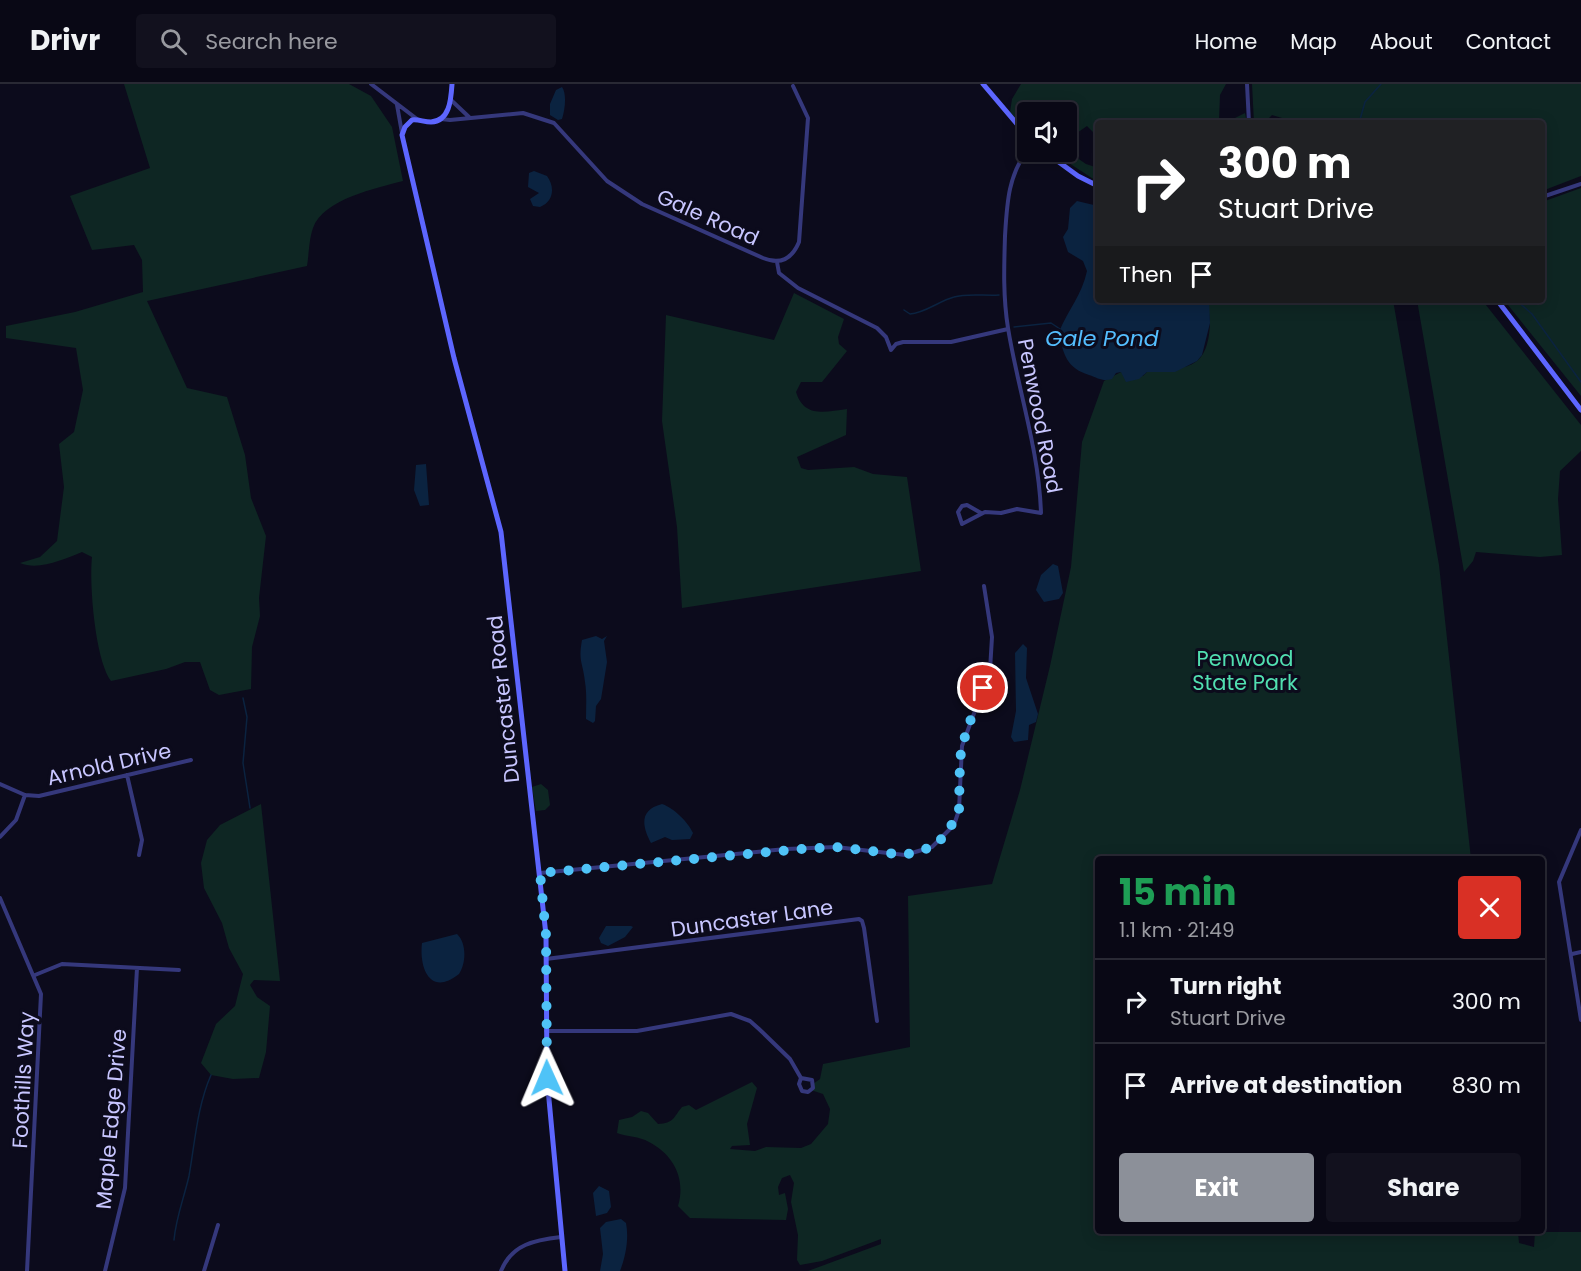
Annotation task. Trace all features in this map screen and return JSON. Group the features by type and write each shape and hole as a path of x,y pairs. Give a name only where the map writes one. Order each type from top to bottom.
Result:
{"street":[{"path":"370,84 417,119 434,122 448,112 452,84"},
{"path":"983,84 1017,124"},
{"path":"1247,84 1250,120"},
{"name":"Gale Road","path":"441,118 523,113 554,123 607,182 639,201 763,258 777,262 792,255 799,242 808,118 793,86"},
{"path":"451,99 470,118"},
{"name":"Duncaster Road","path":"397,104 402,135 454,358 498,519 540,873 546,959 550,1121 565,1271"},
{"path":"402,135 405,127 417,119"},
{"name":"Penwood Road","path":"981,513 1001,513 1017,509 1041,513 1036,463 1008,329 1004,283 1007,193 1020,162"},
{"path":"1059,162 1095,184"},
{"path":"1545,196 1581,184"},
{"path":"777,262 779,273 798,288 876,328 886,337 891,350 896,344 903,342 951,342 1008,329"},
{"path":"1499,303 1581,410"},
{"path":"967,505 981,513 962,524 958,512 962,506 967,505"},
{"path":"540,873 786,849 836,847 905,855 932,847 954,825 959,810 962,746 990,670 992,636 984,586"},
{"name":"Arnold Drive","path":"0,784 25,795 53,793 191,760"},
{"path":"127,775 142,840 139,855"},
{"path":"0,837 16,820 25,795"},
{"path":"1581,830 1559,882 1581,1020"},
{"name":"Foothills Way","path":"0,898 35,975 42,1004 27,1271"},
{"name":"Duncaster Lane","path":"546,959 859,919 864,928 877,1020"},
{"path":"1572,954 1581,952"},
{"path":"35,975 62,964 179,970"},
{"name":"Maple Edge Drive","path":"105,1271 125,1188 137,968"},
{"path":"546,1031 637,1031 731,1014 750,1021 790,1059 801,1078 800,1088 808,1092 813,1088 812,1080 801,1078"},
{"path":"204,1271 218,1225"},
{"path":"501,1271 518,1247 533,1240 561,1236"}],"green space":[{"path":"124,84 349,84 371,96 392,127 403,181 352,196 328,209 313,228 307,266 147,301 187,388 227,397 245,455 251,498 266,536 259,598 260,616 252,647 251,689 219,695 210,690 200,662 185,662 166,669 111,681 105,671 94,621 91,584 92,557 82,552 43,565 20,563 40,557 57,541 64,487 59,444 74,432 83,390 76,348 6,338 6,326 75,312 143,292 142,260 134,245 92,250 70,196 150,168"},
{"path":"1021,84 1226,84 1220,95 1219,120 1095,120 1095,134 1087,126 1077,133 1077,102 1017,102 1017,119 1010,112 1012,99"},
{"path":"1252,84 1581,84 1581,176 1545,190 1545,120 1284,120 1272,115 1267,120 1254,120"},
{"path":"1245,113 1246,120 1231,120"},
{"path":"1077,158 1095,167 1095,180 1067,162 1077,162"},
{"path":"1581,188 1581,396 1506,303 1545,303 1545,201"},
{"path":"794,293 844,319 838,337 839,344 847,351 822,382 801,382 796,392 804,406 810,410 823,412 847,409 846,435 797,457 801,468 808,470 854,467 873,474 907,477 921,571 682,608 677,527 662,421 666,315 774,340"},
{"name":"Penwood State Park","path":"1208,303 1394,303 1439,565 1471,856 1095,856 1095,1234 1518,1234 1519,1243 1534,1247 1535,1234 1581,1232 1581,1271 808,1271 881,1244 881,1239 822,1261 800,1265 797,1260 798,1235 791,1202 794,1183 790,1175 782,1178 778,1187 779,1195 785,1193 788,1209 786,1220 690,1218 678,1206 679,1177 671,1161 658,1147 649,1142 617,1133 619,1120 632,1117 641,1111 648,1113 658,1124 667,1122 673,1119 682,1107 689,1105 696,1110 752,1082 757,1088 747,1124 750,1145 732,1146 730,1149 755,1151 766,1147 801,1148 811,1144 828,1124 830,1109 823,1094 811,1090 813,1084 820,1079 823,1064 910,1047 908,896 992,884 1020,790 1050,666 1071,567 1082,442 1104,381 1121,372 1143,376 1147,372 1183,367 1199,359 1205,351 1208,339 1210,323"},
{"path":"1418,303 1484,303 1581,425 1581,451 1560,471 1558,499 1562,555 1540,557 1476,552 1473,561 1464,572"},
{"path":"541,784 548,790 550,805 545,810 536,811 532,787"},
{"path":"261,804 280,981 254,980 250,985 257,997 270,1006 266,1052 259,1078 233,1079 211,1075 201,1063 216,1024 235,1006 243,974 229,948 222,923 204,888 201,863 207,840 220,825"}],"water":[{"path":"562,87 565,94 565,107 562,119 558,120 550,115 550,104 556,90"},
{"path":"534,171 547,176 552,189 548,201 540,207 533,206 530,199 539,193 528,187 529,173"},
{"name":"Gale Pond","path":"1077,201 1095,205 1095,303 1209,303 1210,323 1202,355 1197,361 1175,372 1147,372 1139,379 1126,382 1121,372 1116,373 1112,379 1103,380 1076,369 1067,360 1059,332 1082,288 1087,271 1083,261 1068,252 1063,237 1068,229 1070,208"},
{"path":"426,464 429,505 420,506 414,490 416,465"},
{"path":"1053,564 1058,566 1063,593 1059,599 1044,602 1036,590 1041,575"},
{"path":"596,636 602,639 607,636 604,641 607,662 601,699 596,706 593,723 586,719 586,687 580,653 582,640"},
{"path":"1023,644 1027,648 1026,678 1038,714 1036,722 1029,725 1028,740 1014,742 1011,737 1016,711 1015,653"},
{"path":"662,804 676,812 688,824 693,833 690,839 672,840 665,837 651,843 644,819 649,810"},
{"path":"606,926 633,927 625,937 608,946 601,943 599,938"},
{"path":"457,934 464,948 461,970 449,980 434,981 428,977 422,962 422,943"},
{"path":"599,1186 609,1191 611,1207 607,1213 596,1216 593,1193"},
{"path":"621,1219 626,1223 627,1235 620,1271 600,1271 603,1254 600,1228 606,1222"}],"waterway":[{"path":"1360,120 1365,102 1381,84"},
{"path":"904,310 910,314 916,313 959,296 999,295"},
{"path":"1519,303 1532,314 1581,382"},
{"path":"1014,327 1051,323 1060,329"},
{"path":"243,698 247,717 243,763 250,808"},
{"path":"174,1240 178,1215 189,1176 199,1112 211,1075"}],"route":[{"path":"547,1078 546,935 540,873 768,851 836,847 905,855 932,847 954,825 959,810 962,746 983,688"}]}
